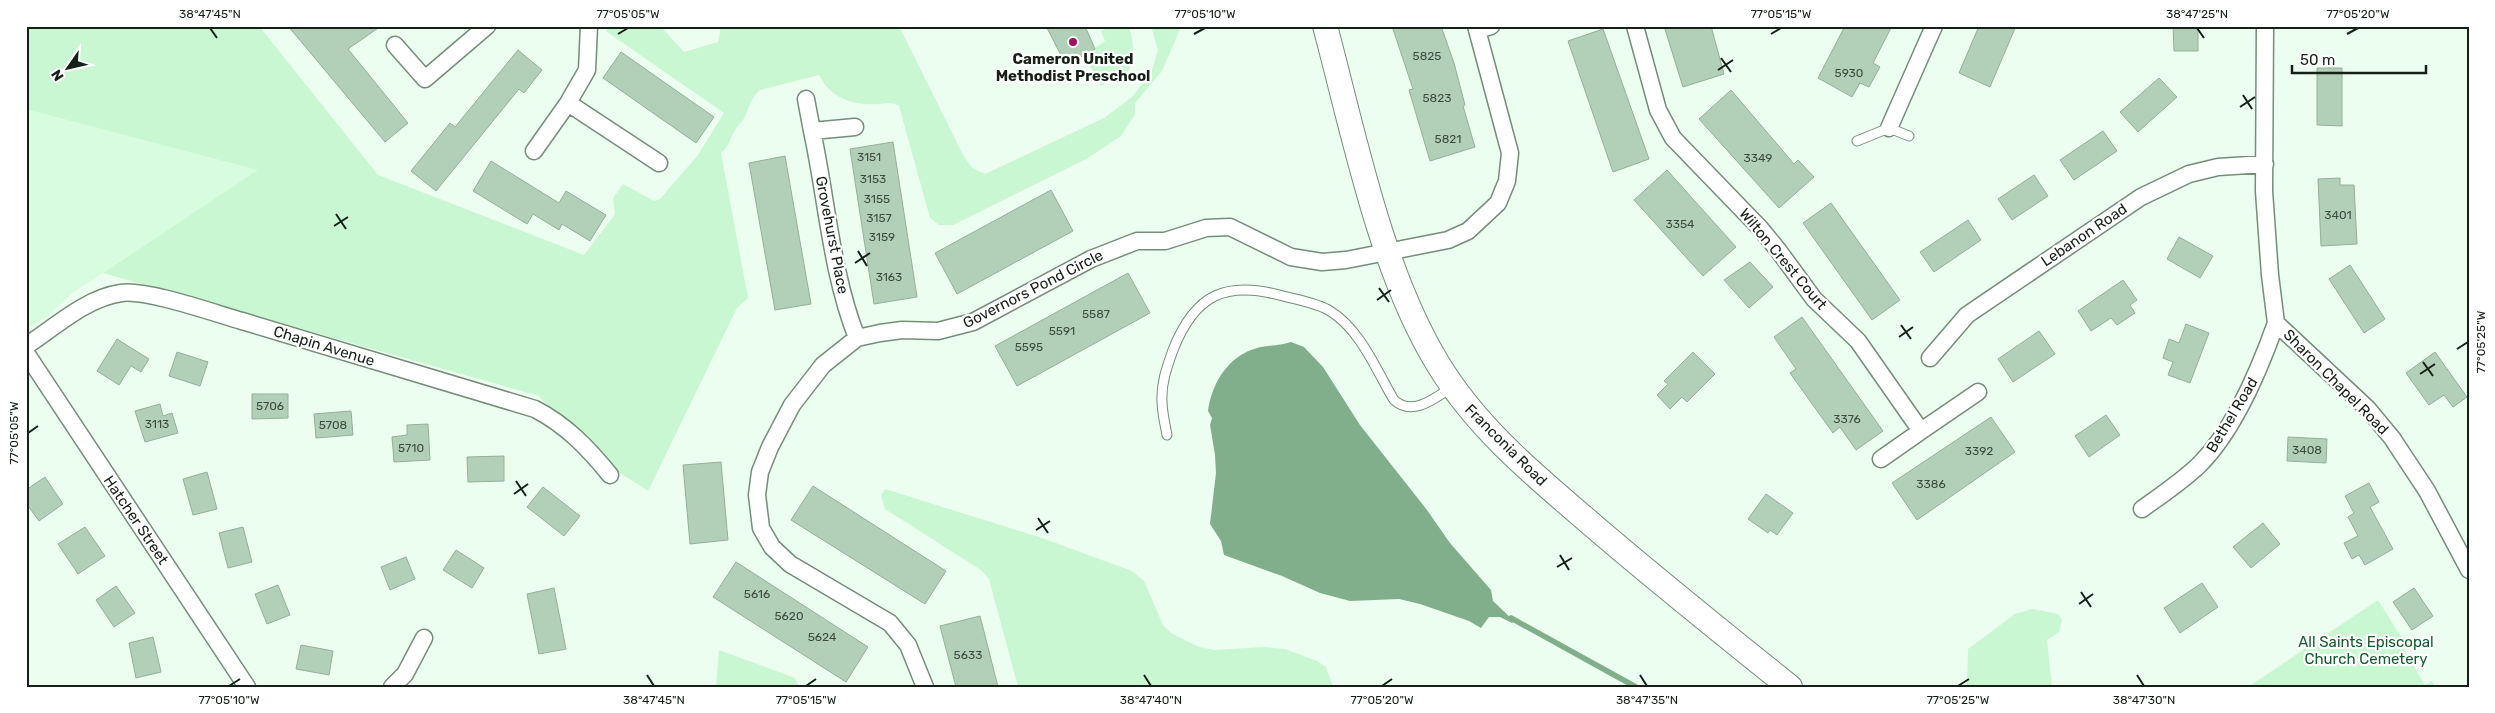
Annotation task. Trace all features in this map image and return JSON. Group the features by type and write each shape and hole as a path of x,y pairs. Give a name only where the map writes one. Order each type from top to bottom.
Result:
{"main road":[{"name":"Franconia Road","path":"1325,26 1388,252 1420,332 1453,387 1476,418 1532,473 1610,541 1790,687"}],"street":[{"path":"395,45 425,79 487,26"},
{"path":"534,150 568,104 587,70 589,26"},
{"name":"Wilton Crest Court","path":"1635,26 1658,110 1673,138 1778,250 1814,299 1858,341 1921,431"},
{"path":"1889,128 1934,26"},
{"name":"Sharon Chapel Road","path":"2265,26 2265,164 2270,276 2276,323 2368,409 2392,438 2427,491 2469,570"},
{"name":"Governors Pond Circle","path":"925,687 908,645 890,623 790,564 772,547 761,528 757,495 760,472 770,447 792,406 822,365 857,338 880,332 938,331 973,322 1091,259 1120,246 1137,241 1165,241 1206,228 1230,227 1291,257 1322,262 1388,252 1448,240 1468,231 1498,203 1507,181 1510,153 1481,28"},
{"name":"Grovehurst Place","path":"806,99 837,270 848,314 857,338"},
{"path":"568,104 659,163"},
{"path":"812,131 855,127"},
{"name":"Lebanon Road","path":"1930,358 1967,315 2141,197 2189,174 2218,167 2265,164"},
{"name":"Chapin Avenue","path":"26,346 99,300 123,292 140,293 206,310 535,409 552,418 575,435 610,475"},
{"name":"Bethel Road","path":"2142,509 2188,475 2209,454 2226,430 2263,361 2276,323"},
{"name":"Hatcher Street","path":"26,353 247,687"},
{"path":"1881,459 1978,392"},
{"path":"392,687 405,674 424,638"}],"lane":[{"path":"1857,141 1889,128 1909,136"},
{"path":"1167,435 1162,402 1163,382 1178,337 1200,304 1210,297 1222,293 1244,291 1268,292 1330,311 1358,340 1394,400 1403,406 1410,407 1423,404 1453,387"}],"shaded area":[{"path":"26,26 329,123 71,294 46,317 26,330"},
{"path":"1291,342 1304,347 1323,367 1360,425 1427,510 1450,543 1491,590 1493,601 1514,621 1512,623 1500,617 1489,617 1481,628 1469,621 1420,604 1399,599 1350,601 1320,593 1282,576 1224,555 1221,541 1210,524 1216,473 1210,425 1212,418 1208,411 1213,390 1223,372 1238,357 1257,348"}],"green space":[{"path":"26,26 259,26 378,175 584,255 615,214 613,198 623,184 654,201 660,199 698,155 724,113 607,32 606,26 660,26 684,52 718,42 721,26 899,26 962,153 972,168 985,174 1104,118 1132,97 1151,73 1158,50 1151,26 1181,27 1162,71 1135,103 1135,114 1121,136 1088,158 953,225 939,225 930,218 899,106 890,103 861,104 844,99 830,90 819,75 760,90 752,100 745,117 735,130 726,148 721,153 748,298 737,308 648,491 595,457 539,396 103,273 258,170 26,109"},
{"path":"1109,26 1129,26 1133,56 1129,69 1119,81 1116,77 1101,86 1084,55 1105,41 1101,31"},
{"path":"885,489 1042,538 1132,571 1144,581 1163,625 1171,633 1199,647 1215,650 1262,647 1285,649 1317,661 1326,667 1333,687 1018,687 989,579 981,570 885,509 881,495"},
{"name":"All Saints Episcopal Church Cemetery","path":"2378,600 2400,635 2413,642 2404,650 2425,685 2432,681 2435,687 2248,687"},
{"path":"2032,609 2058,614 2062,620 2059,632 2047,640 2052,687 1967,687 1968,649 2015,614"},
{"path":"719,650 795,678 799,687 716,687"}],"building":[{"path":"288,26 381,26 348,49 408,123 385,142"},
{"name":"Cameron United Methodist Preschool","path":"1046,26 1085,26 1095,49 1066,65"},
{"path":"1392,26 1441,26 1454,63 1465,105 1463,106 1475,147 1430,161 1409,90 1413,89"},
{"path":"1664,26 1711,26 1724,74 1683,87"},
{"path":"1845,26 1892,26 1873,63 1880,67 1869,87 1860,83 1852,97 1818,78"},
{"path":"1979,26 2016,26 1990,87 1959,73"},
{"path":"2173,26 2198,26 2198,51 2174,51"},
{"path":"1603,29 1649,159 1613,172 1568,41"},
{"path":"518,50 542,70 524,93 519,89 436,191 411,171 450,123 455,127"},
{"path":"621,52 714,117 696,143 603,78"},
{"path":"2317,68 2342,68 2342,126 2317,125"},
{"path":"2159,78 2177,97 2138,132 2120,112"},
{"path":"1731,90 1794,164 1798,160 1814,177 1779,208 1699,119"},
{"path":"2103,131 2117,151 2074,180 2060,160"},
{"path":"893,142 917,297 874,304 850,149"},
{"path":"785,156 811,304 775,310 749,163"},
{"path":"491,161 559,203 566,191 606,215 590,241 562,224 559,230 533,214 527,224 473,191"},
{"path":"1667,170 1736,247 1703,276 1634,200"},
{"path":"2034,175 2048,196 2012,220 1998,199"},
{"path":"2340,178 2340,185 2354,185 2357,244 2321,246 2318,179"},
{"path":"1051,190 1073,231 957,294 935,253"},
{"path":"1831,203 1900,300 1872,320 1803,223"},
{"path":"1968,220 1981,240 1934,272 1920,252"},
{"path":"2179,237 2213,256 2200,278 2167,259"},
{"path":"1750,262 1773,287 1749,308 1724,280"},
{"path":"2350,265 2385,319 2364,333 2329,279"},
{"path":"1128,273 1150,313 1017,386 995,346"},
{"path":"2123,280 2137,300 2130,305 2135,313 2117,325 2111,318 2091,331 2078,311"},
{"path":"1802,317 1883,431 1856,450 1840,427 1833,433 1790,373 1796,369 1774,337"},
{"path":"2186,324 2209,333 2190,383 2168,375 2173,362 2163,358 2169,339 2179,343"},
{"path":"2039,331 2055,354 2013,382 1998,359"},
{"path":"117,339 149,359 141,372 131,366 119,385 97,371"},
{"path":"177,352 208,362 200,386 169,376"},
{"path":"1693,352 1715,374 1687,402 1682,397 1670,409 1657,395 1668,384 1664,381"},
{"path":"2435,352 2467,397 2453,407 2444,395 2429,405 2406,373"},
{"path":"252,394 288,394 288,418 252,419"},
{"path":"160,404 163,416 172,413 178,433 145,442 135,411"},
{"path":"351,411 353,435 316,438 314,414"},
{"path":"2106,415 2120,435 2089,457 2075,436"},
{"path":"1991,417 2015,452 1917,520 1892,483"},
{"path":"428,424 430,460 394,462 392,437 407,435 407,425"},
{"path":"2288,437 2327,439 2326,463 2287,461"},
{"path":"504,456 504,481 468,482 467,457"},
{"path":"721,462 728,540 690,544 683,465"},
{"path":"207,472 217,509 193,515 183,479"},
{"path":"45,477 63,504 39,521 26,503 26,490"},
{"path":"2369,483 2379,502 2370,507 2393,549 2365,565 2359,555 2352,559 2344,543 2358,536 2348,517 2354,513 2345,496"},
{"path":"813,486 946,571 925,604 791,520"},
{"path":"543,487 580,516 564,536 527,507"},
{"path":"1766,494 1793,513 1777,535 1770,530 1768,533 1748,519"},
{"path":"2263,523 2280,544 2251,568 2233,547"},
{"path":"85,527 105,556 78,574 58,544"},
{"path":"243,527 252,562 228,568 219,533"},
{"path":"456,550 484,568 472,588 443,570"},
{"path":"406,557 415,579 390,590 381,567"},
{"path":"736,562 868,647 846,682 713,597"},
{"path":"2202,583 2218,607 2180,633 2164,608"},
{"path":"278,585 290,615 267,624 255,594"},
{"path":"116,586 135,613 114,627 96,600"},
{"path":"554,588 566,649 539,654 527,594"},
{"path":"2414,588 2433,616 2412,630 2393,602"},
{"path":"980,616 998,687 956,687 940,626"},
{"path":"153,637 161,672 136,678 129,643"},
{"path":"301,645 333,651 329,675 296,669"}],"waterway":[{"path":"1511,618 1636,687"}],"place":[{"name":"Cameron United Methodist Preschool","path":"1073,42"}]}
